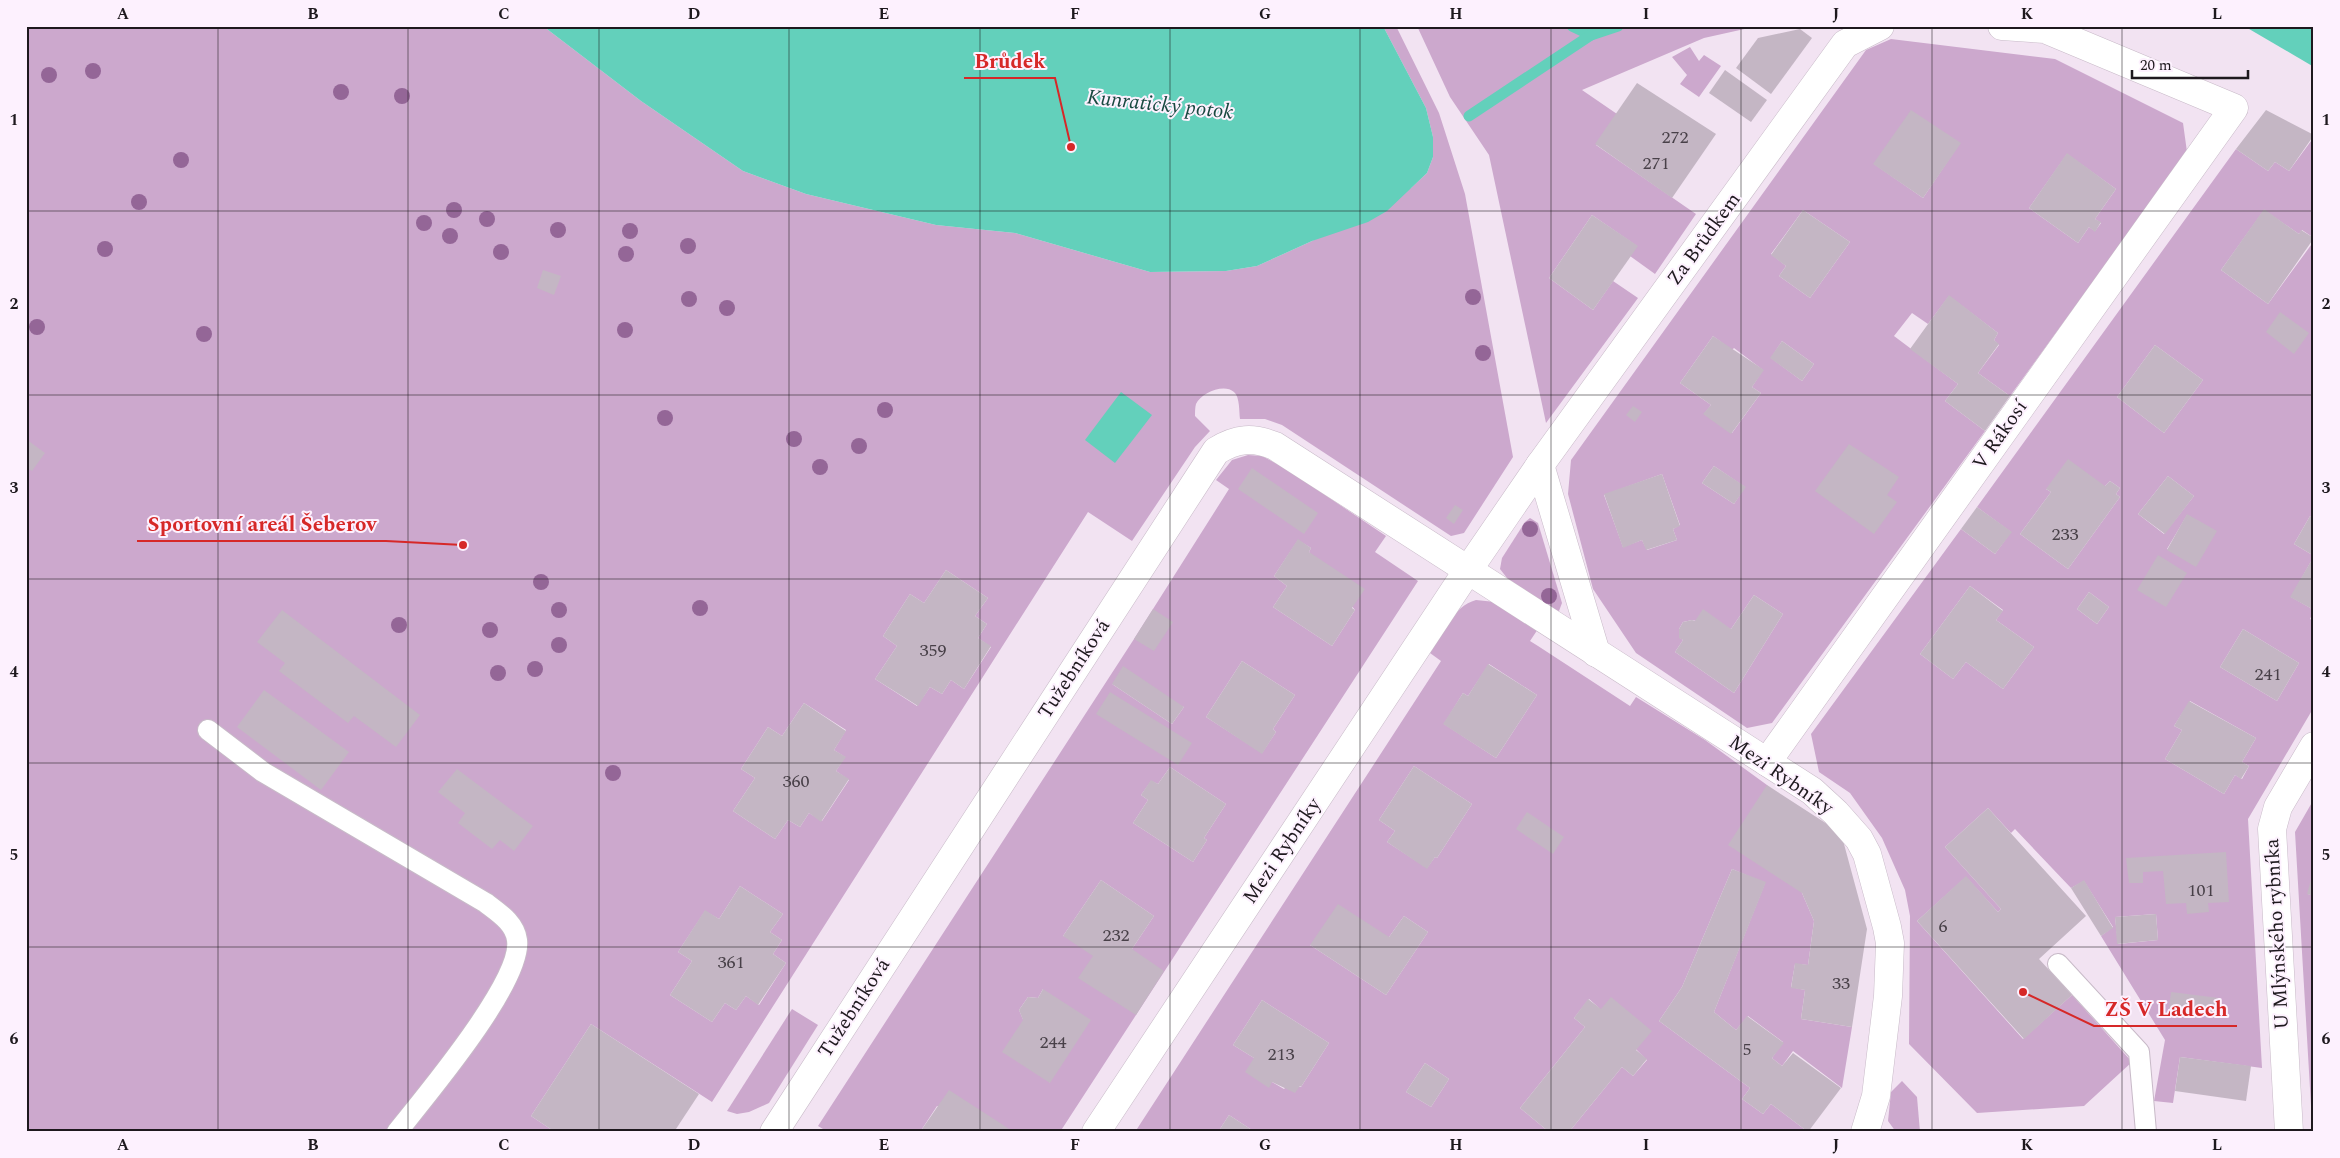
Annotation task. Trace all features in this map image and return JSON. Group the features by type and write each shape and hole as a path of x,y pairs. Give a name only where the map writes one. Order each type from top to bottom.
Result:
{"street":[{"name":"Za Brůdkem","path":"1540,465 1845,44 1880,26"},
{"name":"V Rákosí","path":"1767,762 2234,108 2044,29 2002,26"},
{"name":"Tužebníková","path":"774,1132 1216,451 1228,443 1243,439 1260,440 1275,446 1468,570"},
{"name":"Mezi Rybníky","path":"1096,1132 1468,570 1540,465"},
{"path":"1540,465 1596,653"},
{"name":"Mezi Rybníky","path":"1468,570 1812,791 1850,828 1867,854 1884,913 1890,943 1888,996 1876,1096 1864,1132"},
{"name":"U Mlýnského rybníka","path":"2289,1132 2272,829 2278,807 2314,746"}],"lane":[{"path":"208,730 263,772 486,903 504,916 513,928 517,939 517,950 500,990 464,1046 397,1132"},
{"path":"2058,964 2139,1052 2146,1132"}],"shaded area":[{"path":"26,26 543,26 641,101 743,171 806,194 936,225 1015,233 1150,272 1226,271 1257,266 1312,241 1411,188 1427,173 1433,157 1433,137 1426,108 1383,26 1396,26 1439,113 1465,194 1513,457 1464,533 1451,536 1282,425 1265,419 1240,419 1236,394 1230,389 1213,390 1203,396 1196,404 1195,416 1210,431 1195,447 1132,541 1088,512 712,1102 591,1024 531,1116 555,1132 26,1132","holes":["946,570 988,598 975,616 987,624 978,638 991,647 964,689 951,680 942,694 930,687 917,706 875,679 897,646 883,636 910,594 924,603","804,703 846,730 834,750 845,757 836,771 849,780 822,821 809,813 800,827 788,820 775,839 733,811 755,778 741,769 768,727 782,736","740,886 783,914 770,932 782,940 773,954 786,963 759,1005 746,996 736,1010 725,1003 712,1022 670,995 692,961 678,952 705,911 719,919"]},
{"path":"1417,26 1758,26 1704,38 1582,90 1617,114 1596,145 1696,214 1655,274 1630,256 1637,246 1592,215 1549,278 1593,310 1613,281 1638,298 1546,423 1489,155 1450,97"},
{"path":"1891,39 2055,59 2183,123 2187,152 2010,396 1978,373 1999,345 1994,340 1998,333 1949,296 1928,324 1912,313 1894,336 1958,384 1945,401 1985,431 1772,723 1747,728 1636,653 1593,589 1568,494 1571,460 1866,50","holes":["1960,143 1923,198 1874,164","2067,154 2116,189 2095,219 2101,223 2095,231 2089,227 2078,243 2029,208","1803,210 1850,242 1810,298 1779,276 1786,266 1771,254","1713,336 1732,350 1734,348 1763,370 1752,387 1761,393 1732,433 1704,414 1711,405 1680,383","1782,341 1814,364 1802,381 1771,358","1714,466 1745,487 1734,504 1702,483","1662,474 1680,525 1673,529 1677,540 1647,550 1642,540 1623,547 1604,495","1754,595 1783,614 1734,693 1675,652 1683,640 1679,637 1679,629 1683,622 1692,620 1731,629"]},
{"path":"1690,47 1699,61 1704,55 1721,66 1699,97 1680,84 1687,75 1672,57"},
{"path":"2314,137 2314,238 2302,230 2299,234 2264,210 2221,270 2268,304 2314,241 2314,518 2310,516 2294,544 2314,556 2291,597 2314,610 2310,619 2314,621 2314,707 2248,819 2262,1068 2180,1057 2173,1103 2154,1101 2165,1040 2101,936 2113,927 2084,881 2071,888 2015,829 2011,833 1988,808 1945,847 2001,909 1998,912 1966,877 1917,921 2023,1039 2072,995 2132,1062 2084,1106 1977,1113 1909,1044 1910,916 1905,890 1882,838 1850,793 1819,772 1811,734 1961,529 1995,554 2011,532 1977,507 2236,149 2268,171 2275,162 2289,171","holes":["2155,345 2203,380 2164,433 2117,397","2168,476 2194,496 2164,534 2138,514","2110,481 2120,488 2116,494 2120,497 2068,569 2020,534 2051,492 2046,489 2105,486","2187,515 2196,566 2167,549","1970,586 2003,610 1996,620 2034,647 2003,689 1966,662 1953,679 1920,654","2089,592 2109,607 2097,624 2077,609","2243,629 2299,663 2277,701 2220,667","2190,701 2256,738 2242,762 2249,766 2242,779 2235,775 2224,794 2165,759 2182,730 2174,726","2156,914 2158,940 2118,944 2115,917"]},
{"path":"1248,455 1262,456 1285,468 1386,536 1375,552 1418,581 1060,1132 1014,1132 937,1106 920,1132 828,1132 818,1126 1229,489 1216,480 1232,460","holes":["1298,540 1311,548 1309,552 1355,610 1332,646 1273,607 1287,586 1274,576","1242,661 1295,695 1273,729 1276,732 1262,753 1206,717","1112,684 1184,707 1172,724","1170,767 1226,804 1204,838 1207,840 1193,862 1133,823 1148,800 1141,795 1151,781 1158,784","1101,880 1154,916 1132,949 1063,936","1043,989 1050,1083 1019,1010 1028,997 1038,998"]},
{"path":"1530,518 1538,523 1562,603 1559,611 1554,610 1507,578 1500,569 1502,558 1525,522"},
{"path":"1476,600 1495,602 1538,629 1530,641 1630,706 1636,697 1705,740 1767,785 1802,893 1814,921 1808,965 1795,964 1791,987 1805,990 1801,1019 1852,1027 1842,1088 1793,1051 1782,1066 1772,1058 1783,1042 1748,1016 1736,1030 1714,1012 1765,883 1732,869 1682,987 1659,1021 1750,1088 1742,1099 1763,1114 1771,1104 1808,1132 1569,1132 1622,1067 1633,1076 1647,1060 1589,999 1574,1018 1585,1027 1520,1108 1549,1132 1255,1132 1229,1115 1218,1132 1135,1132 1441,661 1430,653 1449,622 1468,603","holes":["1489,664 1537,695 1496,758 1444,724 1463,693 1468,696","1414,766 1472,804 1437,858 1435,857 1427,868 1387,842 1395,831 1379,820","1404,916 1428,932 1386,995 1310,945 1389,937","1262,1000 1329,1043 1301,1087 1286,1087 1284,1089 1272,1082 1254,1058 1233,1045","1425,1063 1449,1079 1431,1107 1406,1092"]},
{"path":"2314,799 2314,874 2308,894 2314,896 2311,919 2314,920 2312,1123 2295,832"},
{"path":"792,1009 818,1025 769,1103 749,1112 737,1114 727,1111"},
{"path":"1902,1081 1917,1097 1920,1132 1896,1132 1888,1121 1891,1092"}],"water":[{"path":"543,26 1383,26 1426,108 1433,137 1433,157 1427,173 1387,211 1368,222 1312,241 1257,266 1226,271 1150,272 1015,233 936,225 806,194 743,171 641,101"},
{"path":"2244,26 2314,26 2314,67"},
{"path":"1121,392 1152,415 1115,463 1085,440"}],"building":[{"path":"1800,29 1812,38 1771,94 1736,68 1758,38"},
{"path":"1725,70 1767,100 1751,122 1709,93"},
{"path":"1637,83 1716,134 1672,198 1595,144"},
{"path":"1911,110 1961,143 1923,198 1873,164"},
{"path":"2266,110 2314,135 2289,171 2275,162 2268,171 2236,149"},
{"path":"2067,153 2116,189 2095,219 2101,222 2095,232 2089,227 2078,243 2029,208"},
{"path":"2264,209 2299,234 2301,230 2314,238 2268,304 2221,270"},
{"path":"1803,210 1850,242 1810,298 1779,276 1786,266 1771,255"},
{"path":"1592,215 1638,246 1593,310 1549,278"},
{"path":"543,270 561,276 554,295 537,288"},
{"path":"1949,295 1998,333 1994,340 1999,344 1978,373 2010,396 1985,431 1945,401 1958,384 1910,349"},
{"path":"2280,312 2309,333 2294,354 2266,332"},
{"path":"1713,336 1764,370 1752,387 1761,393 1731,434 1703,414 1711,405 1680,383"},
{"path":"1782,341 1814,364 1802,381 1770,358"},
{"path":"2155,345 2203,380 2164,433 2117,397"},
{"path":"1633,406 1642,412 1635,422 1626,415"},
{"path":"26,439 45,453 32,471 26,467"},
{"path":"1849,444 1899,477 1887,495 1897,502 1874,534 1815,491"},
{"path":"2068,459 2105,486 2110,481 2120,488 2116,494 2120,497 2068,569 2020,534 2051,492 2046,489"},
{"path":"1714,466 1746,487 1734,504 1702,483"},
{"path":"1252,468 1318,513 1304,534 1238,489"},
{"path":"1662,474 1680,526 1673,529 1677,540 1646,550 1642,540 1623,548 1604,494"},
{"path":"2168,476 2194,496 2165,534 2138,514"},
{"path":"1455,505 1463,510 1454,524 1446,518"},
{"path":"1977,507 2012,532 1995,554 1961,529"},
{"path":"2187,514 2217,531 2196,567 2167,550"},
{"path":"2310,516 2314,518 2314,556 2294,544"},
{"path":"1298,539 1311,548 1309,552 1365,589 1352,608 1355,610 1332,646 1273,607 1287,586 1274,576"},
{"path":"2158,555 2187,573 2166,607 2137,590"},
{"path":"2314,556 2314,610 2290,597"},
{"path":"946,570 988,598 975,616 987,624 978,638 991,646 964,689 951,680 942,694 930,687 918,706 875,679 897,646 883,636 910,594 924,603"},
{"path":"1970,586 2003,611 1996,620 2034,647 2003,689 1966,662 1953,679 1920,654"},
{"path":"2089,592 2109,607 2097,624 2077,609"},
{"path":"1754,595 1783,614 1734,693 1675,652 1683,640 1679,638 1679,629 1683,622 1695,621 1703,609 1731,629"},
{"path":"1153,609 1173,622 1154,651 1134,639"},
{"path":"282,610 420,715 396,747 354,716 348,723 279,671 285,663 257,642"},
{"path":"2243,629 2299,663 2277,701 2220,667"},
{"path":"1242,661 1295,695 1273,729 1276,732 1262,754 1206,717"},
{"path":"1488,664 1537,695 1496,758 1443,724 1463,693 1468,696"},
{"path":"1123,666 1184,707 1172,724 1112,684"},
{"path":"264,690 349,752 321,790 237,727"},
{"path":"1110,692 1192,743 1178,765 1096,714"},
{"path":"2189,701 2256,738 2242,762 2249,766 2241,779 2235,775 2224,794 2165,759 2182,730 2174,726"},
{"path":"804,703 846,731 834,750 846,757 836,771 849,779 821,822 809,813 800,827 788,820 775,839 733,811 755,778 741,769 768,727 782,736"},
{"path":"1414,766 1472,804 1437,858 1435,857 1427,869 1387,842 1395,831 1379,820"},
{"path":"1170,767 1226,804 1204,838 1207,840 1193,862 1133,823 1148,800 1141,795 1151,780 1158,784"},
{"path":"457,769 533,826 514,851 500,840 492,849 458,823 465,813 438,792"},
{"path":"1767,785 1841,833 1867,929 1852,1027 1801,1019 1805,990 1791,988 1795,963 1808,965 1814,921 1802,893 1728,845"},
{"path":"1988,808 2086,916 2039,959 2072,995 2024,1039 1917,921 1966,876 1998,912 2001,909 1945,847"},
{"path":"1527,812 1564,837 1553,854 1516,829"},
{"path":"2226,852 2229,902 2208,903 2209,912 2187,914 2186,903 2166,904 2163,871 2143,872 2143,883 2129,883 2126,858"},
{"path":"1732,869 1766,882 1714,1012 1736,1030 1747,1016 1784,1043 1772,1058 1782,1066 1793,1053 1841,1088 1808,1132 1771,1104 1763,1114 1742,1099 1750,1088 1659,1021 1682,987"},
{"path":"2314,872 2314,896 2307,894"},
{"path":"1101,880 1154,916 1132,949 1164,971 1136,1015 1078,978 1093,956 1063,936"},
{"path":"2084,880 2113,928 2101,936 2071,888"},
{"path":"740,886 783,914 770,932 782,940 773,954 786,963 758,1005 746,996 736,1010 725,1003 712,1022 670,995 692,961 678,952 705,910 719,919"},
{"path":"1338,904 1389,937 1404,916 1428,932 1386,995 1310,945"},
{"path":"2156,914 2158,940 2117,944 2115,917"},
{"path":"1043,989 1091,1020 1050,1083 1002,1052 1023,1020 1019,1010 1028,997 1038,998"},
{"path":"2171,992 2219,998 2217,1015 2169,1008"},
{"path":"1611,997 1652,1031 1636,1050 1647,1059 1633,1076 1622,1067 1569,1132 1549,1132 1520,1108 1585,1027 1574,1018 1588,999 1601,1009"},
{"path":"1262,1000 1329,1043 1301,1087 1295,1093 1272,1082 1269,1088 1245,1072 1254,1058 1233,1045"},
{"path":"591,1024 699,1094 674,1132 555,1132 531,1116"},
{"path":"2180,1057 2251,1066 2246,1101 2175,1091"},
{"path":"1425,1063 1449,1079 1431,1107 1406,1092"},
{"path":"949,1090 1014,1132 920,1132"},
{"path":"1229,1115 1255,1132 1218,1132"}],"waterway":[{"path":"1572,26 1591,35"},
{"name":"Kunratický potok","path":"1469,116 1591,35 1618,26"}],"place":[{"name":"Brůdek","path":"1071,147"},
{"name":"Sportovní areál Šeberov","path":"463,545"},
{"name":"ZŠ V Ladech","path":"2023,992"}]}
